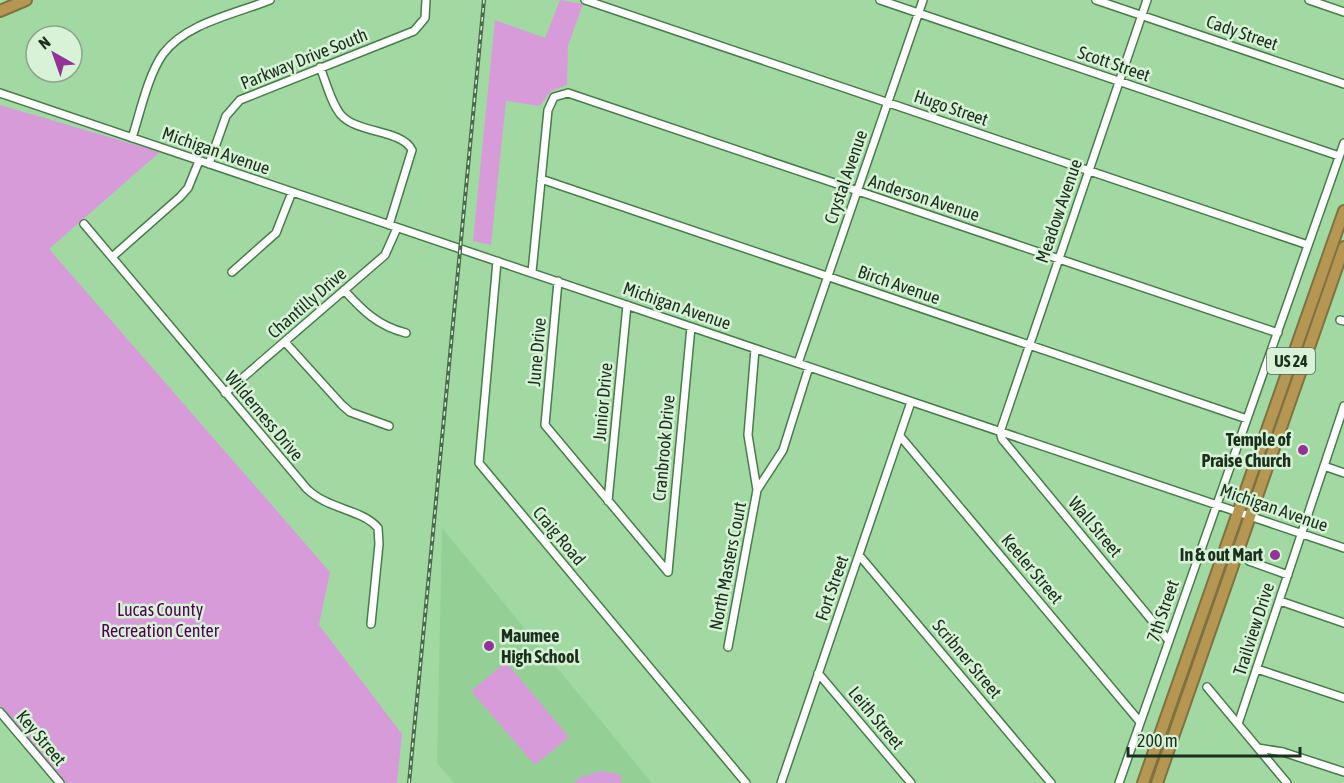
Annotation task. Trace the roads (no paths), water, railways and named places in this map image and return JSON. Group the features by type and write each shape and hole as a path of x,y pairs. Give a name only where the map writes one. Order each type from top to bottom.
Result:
{"highway":[{"path":"0,11 26,0"},
{"name":"US 24","path":"1143,783 1344,211"},
{"name":"US 24","path":"1157,783 1344,247"}],"street":[{"path":"132,138 157,65 173,43 185,33 270,0"},
{"name":"Parkway Drive South","path":"209,164 226,117 240,100 414,31 425,18 426,0"},
{"name":"Hugo Street","path":"585,0 1308,245"},
{"name":"Scott Street","path":"880,0 1340,156"},
{"name":"Crystal Avenue","path":"798,363 923,0"},
{"name":"Cady Street","path":"1096,0 1344,84"},
{"name":"Meadow Avenue","path":"1000,432 1147,0"},
{"path":"1309,0 1344,12"},
{"path":"320,67 342,116 356,124 405,142 412,150 389,225"},
{"name":"Michigan Avenue","path":"0,93 1344,548"},
{"name":"Anderson Avenue","path":"541,179 551,100 568,93 1278,333"},
{"name":"7th Street","path":"1119,783 1344,143"},
{"path":"112,257 180,197 188,188 199,160"},
{"path":"532,272 541,179"},
{"name":"Birch Avenue","path":"541,179 1247,419"},
{"path":"232,272 276,233 292,192"},
{"name":"Wilderness Drive","path":"84,224 315,497 326,504 369,520 378,528 379,544 371,624"},
{"name":"Chantilly Drive","path":"225,393 385,255 397,228"},
{"name":"Craig Road","path":"497,261 479,463 746,783"},
{"name":"June Drive","path":"558,281 545,425 608,501"},
{"path":"344,290 369,317 406,333"},
{"name":"Junior Drive","path":"608,501 627,305"},
{"name":"Cranbrook Drive","path":"608,501 668,572 691,327"},
{"path":"285,342 350,412 389,426"},
{"name":"North Masters Court","path":"728,647 757,490 747,435 755,349"},
{"path":"757,490 783,450 809,367"},
{"name":"Fort Street","path":"781,783 912,402"},
{"name":"Trailview Drive","path":"1238,724 1344,406"},
{"name":"Wall Street","path":"1000,432 1002,439 1169,641"},
{"name":"Keeler Street","path":"900,436 1140,722"},
{"path":"1324,466 1344,472"},
{"name":"Scribner Street","path":"859,555 1051,783"},
{"path":"1249,561 1288,575"},
{"path":"1280,601 1344,623"},
{"path":"1257,669 1344,698"},
{"name":"Leith Street","path":"818,673 911,783"},
{"path":"1206,687 1287,783"},
{"name":"Key Street","path":"0,712 60,783"},
{"path":"1258,748 1283,752 1344,772"}],"railway":[{"path":"409,783 484,0"}],"place":[{"name":"Temple of Praise Church","path":"1303,450"},
{"name":"In & out Mart","path":"1275,555"},
{"name":"Maumee High School","path":"489,646"}],"park label":[{"name":"Lucas County Recreation Center","path":"160,620"}]}
